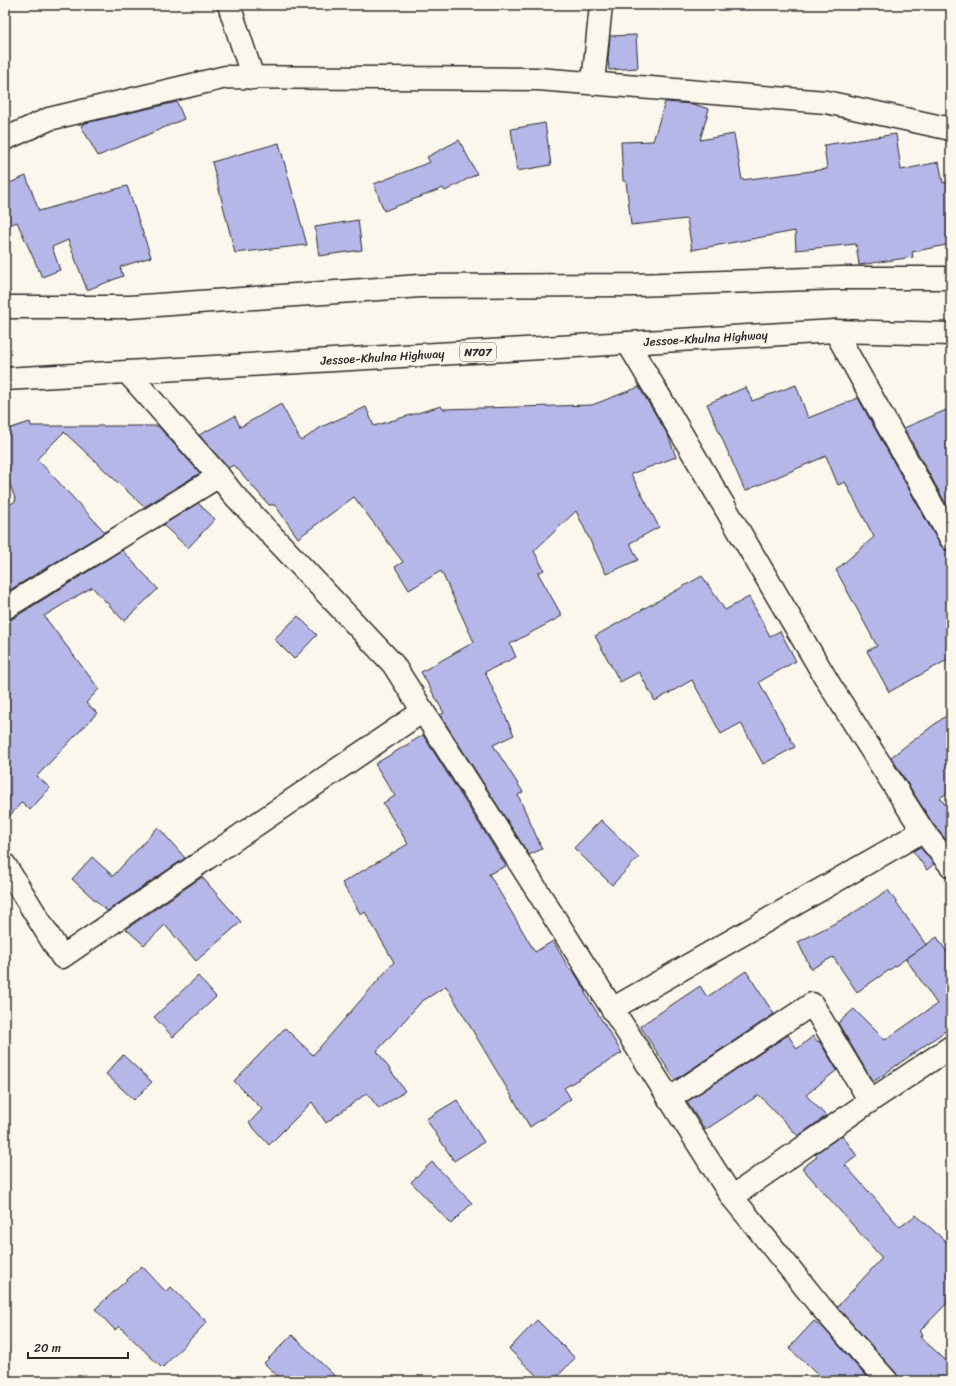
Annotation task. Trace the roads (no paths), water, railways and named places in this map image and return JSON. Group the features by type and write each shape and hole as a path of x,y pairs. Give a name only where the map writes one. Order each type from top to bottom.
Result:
{"main road":[{"path":"229,5 253,78"},
{"path":"593,83 601,5"},
{"path":"5,139 49,119 226,77 538,79 826,102 951,129"},
{"path":"5,307 130,307 420,286 634,285 841,278 951,278"},
{"path":"835,331 951,539"},
{"name":"Jessoe-Khulna Highway","path":"5,379 835,331 951,334"},
{"path":"628,343 831,687 923,831 951,866"},
{"path":"127,372 219,476 233,494 393,664 732,1197 821,1307 887,1381"},
{"path":"5,608 219,476"},
{"path":"5,865 62,958 423,711"},
{"path":"612,1009 923,831"},
{"path":"670,1099 812,1004 870,1102"},
{"path":"732,1197 951,1047"}]}
